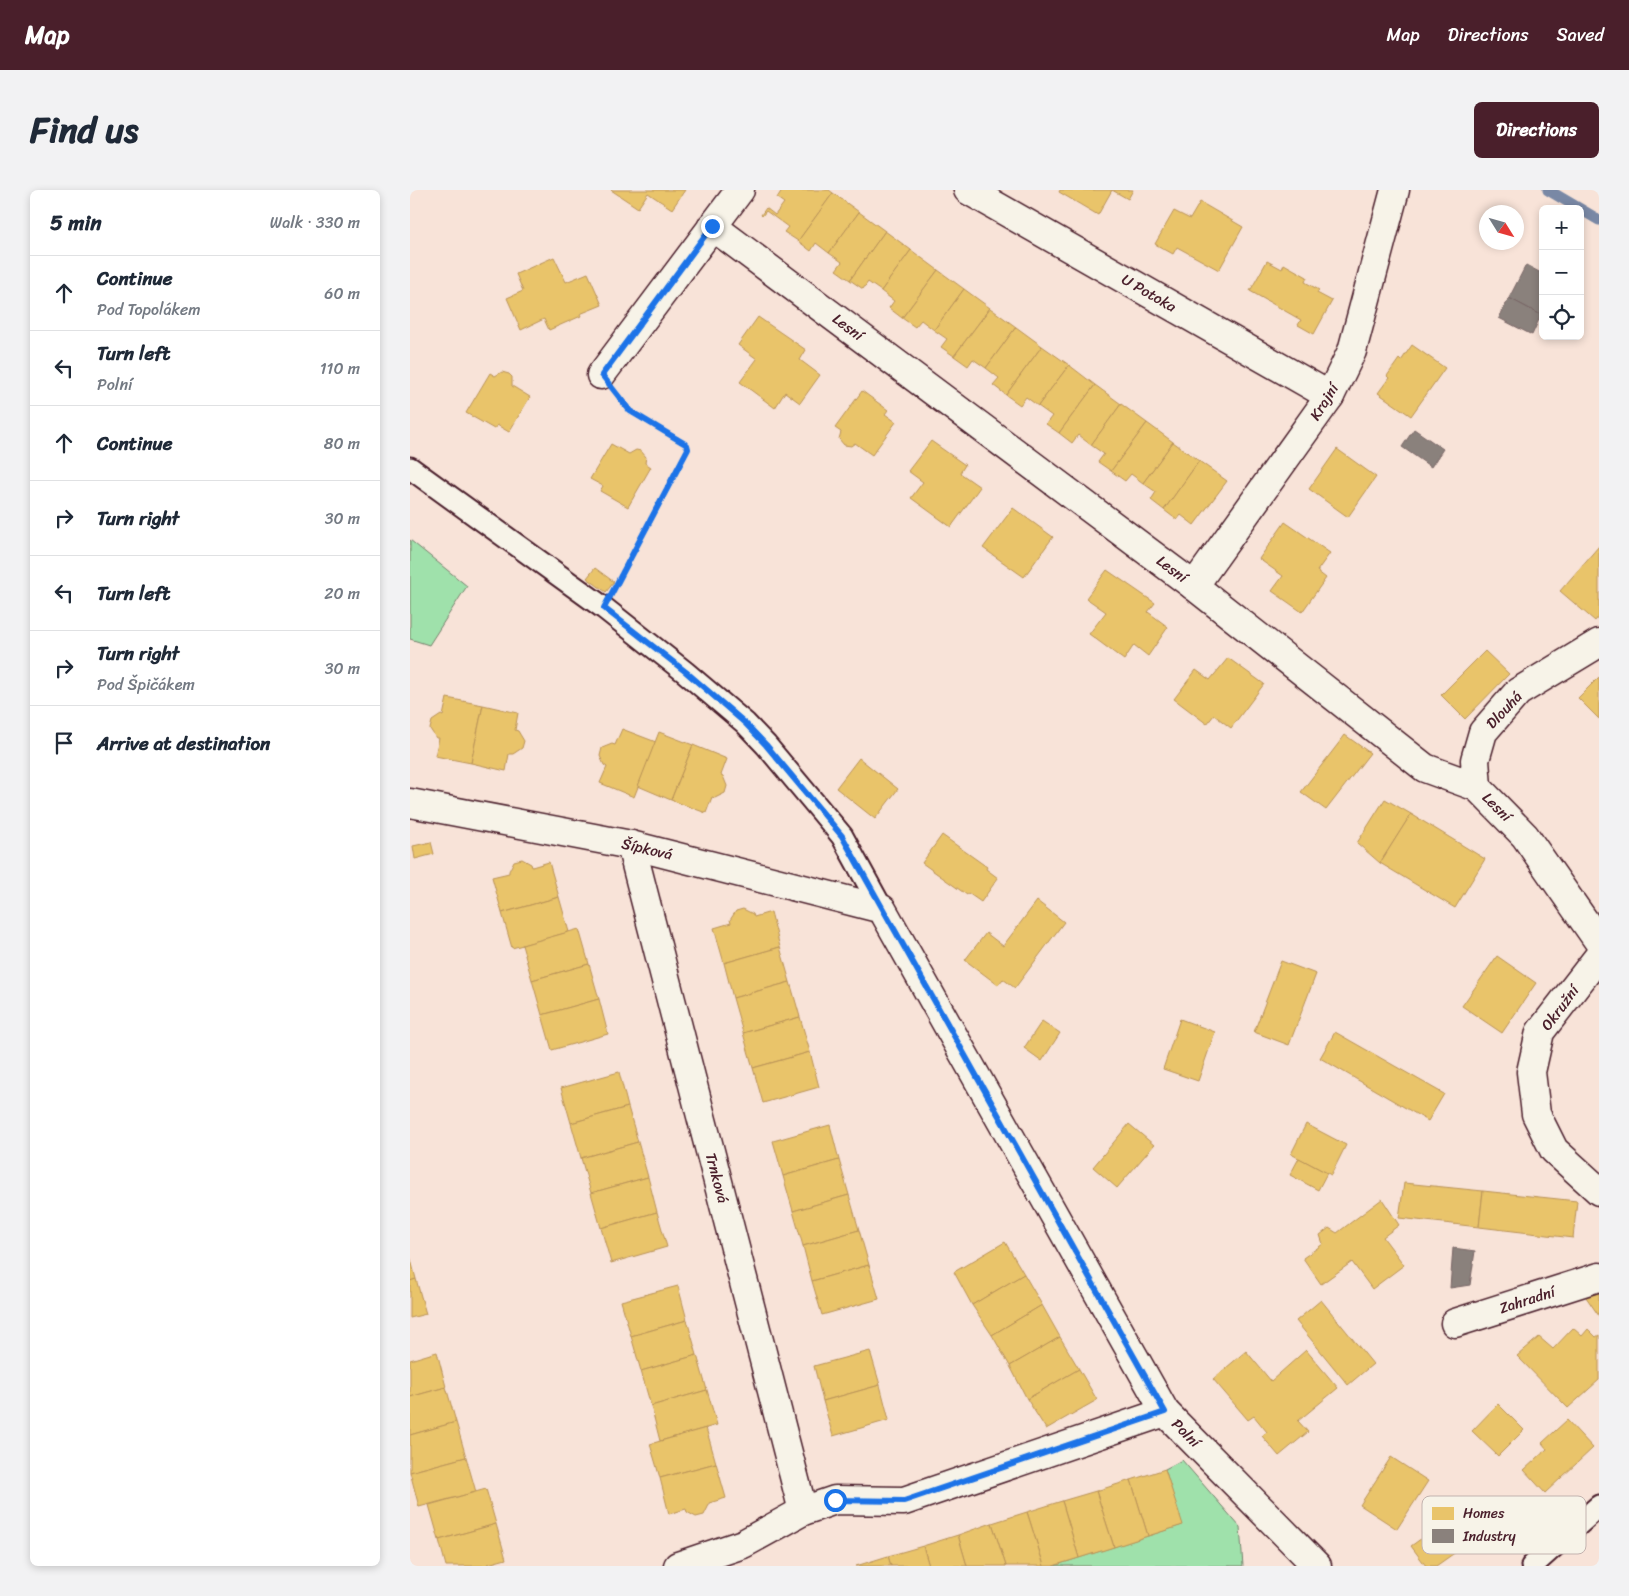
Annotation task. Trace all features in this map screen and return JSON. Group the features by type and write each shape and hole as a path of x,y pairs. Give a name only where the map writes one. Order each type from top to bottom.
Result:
{"street":[{"path":"602,375 740,190"},
{"name":"U Potoka","path":"968,190 1330,396"},
{"name":"Krajní","path":"1194,586 1330,396 1352,351 1395,190"},
{"name":"Lesní","path":"712,226 1194,586 1425,768 1477,788 1526,836 1599,942"},
{"name":"Dlouhá","path":"1477,788 1475,760 1484,732 1518,692 1599,643"},
{"name":"Šípková","path":"412,804 631,845 882,909"},
{"name":"Trnková","path":"631,845 803,1512"},
{"name":"Polní","path":"882,909 1165,1412 1318,1566"},
{"name":"Okružní","path":"1599,956 1540,1032 1531,1072 1536,1114 1554,1150 1599,1191"},
{"name":"Zahradní","path":"1455,1324 1599,1277"},
{"path":"678,1566 743,1544 803,1512 835,1500 904,1501 1165,1412"}],"lane":[{"path":"410,468 604,608 686,672 745,723 766,745 842,836 882,909"},
{"path":"1586,1518 1599,1506"},
{"path":"1532,1566 1545,1554"}],"path":[{"path":"602,375 630,411 687,445 688,449 604,608"}],"green space":[{"path":"410,540 467,586 429,645 410,639"},
{"path":"1182,1460 1240,1527 1243,1566 1053,1566 1182,1525 1165,1469"}],"building: Homes":[{"path":"611,190 685,190 672,209 648,193 638,208"},
{"path":"782,190 829,190 833,193 798,241 784,232 788,227 766,211 761,215 766,208 775,215 784,203 777,198"},
{"path":"1060,190 1112,190 1098,215 1059,192"},
{"path":"1112,190 1133,190 1128,199"},
{"path":"833,193 859,212 829,253 816,243 811,251 798,241"},
{"path":"1200,202 1243,227 1219,270 1177,247 1173,254 1155,244 1174,211 1190,219"},
{"path":"859,212 885,231 850,280 836,270 842,262 829,253"},
{"path":"885,231 911,250 881,291 868,282 863,289 850,280"},
{"path":"911,250 938,270 902,318 889,308 894,301 881,291"},
{"path":"554,257 566,282 588,273 602,305 549,330 544,319 521,330 507,298 523,291 516,274"},
{"path":"1267,261 1282,269 1284,264 1307,277 1305,282 1319,290 1317,293 1332,301 1314,334 1298,325 1301,320 1250,291"},
{"path":"938,270 964,289 934,330 921,320 915,327 902,318"},
{"path":"964,289 990,308 954,356 941,347 947,339 934,330"},
{"path":"990,308 1016,327 986,368 973,359 968,366 954,356"},
{"path":"758,317 806,350 800,360 820,375 800,403 785,392 775,408 740,382 757,359 738,345"},
{"path":"1016,327 1042,346 1006,395 993,385 999,378 986,368"},
{"path":"1412,345 1445,368 1411,416 1378,393 1399,359 1401,361"},
{"path":"1042,346 1069,365 1038,406 1026,397 1020,405 1006,395"},
{"path":"1069,365 1095,385 1059,433 1046,424 1052,416 1038,406"},
{"path":"502,372 512,377 512,386 530,397 509,432 497,425 494,429 466,413 490,373 495,376"},
{"path":"1095,385 1121,404 1091,445 1078,435 1072,443 1059,433"},
{"path":"862,391 888,410 885,414 896,422 872,455 855,443 851,446 844,445 839,439 841,432 835,428"},
{"path":"1121,404 1147,423 1111,471 1098,462 1104,454 1091,445"},
{"path":"1147,423 1173,442 1143,483 1131,474 1125,481 1111,471"},
{"path":"931,441 965,465 960,473 980,487 951,527 911,498 923,482 908,471"},
{"path":"1173,442 1199,461 1164,510 1151,500 1156,492 1143,483"},
{"path":"611,444 629,454 636,450 641,451 646,457 645,463 651,467 628,507 600,491 603,486 590,479"},
{"path":"1337,449 1376,477 1348,517 1309,489"},
{"path":"1199,461 1227,481 1194,525 1181,515 1177,520 1164,510"},
{"path":"1013,508 1053,537 1024,577 983,548"},
{"path":"1285,522 1330,553 1317,571 1326,578 1302,612 1272,591 1283,576 1259,559"},
{"path":"1599,546 1599,616 1595,621 1560,591"},
{"path":"595,568 614,582 606,592 587,578"},
{"path":"1107,570 1155,603 1148,612 1168,627 1148,656 1134,645 1124,660 1089,634 1106,612 1086,598"},
{"path":"1485,651 1509,674 1465,719 1441,695"},
{"path":"1228,658 1264,684 1231,728 1214,715 1207,724 1174,699 1196,670 1210,680"},
{"path":"1599,677 1599,719 1578,698"},
{"path":"447,698 483,705 471,763 435,756 439,738 436,738 430,729 432,721 441,715 443,716"},
{"path":"483,705 518,713 515,730 518,731 524,741 522,748 513,754 509,754 506,771 471,763"},
{"path":"622,729 656,742 634,797 600,783 607,767 600,756 602,748 612,744 615,745"},
{"path":"659,732 693,745 671,800 638,786"},
{"path":"1345,735 1370,753 1326,810 1301,792"},
{"path":"693,745 727,759 721,775 727,786 725,793 715,798 712,797 706,813 671,800"},
{"path":"859,758 898,789 875,819 836,788"},
{"path":"1385,799 1411,814 1380,863 1357,843"},
{"path":"1411,814 1485,859 1455,908 1380,863"},
{"path":"942,835 987,867 986,869 998,878 981,902 968,893 967,895 922,863"},
{"path":"431,842 434,854 415,859 413,846"},
{"path":"522,859 531,864 532,867 549,862 559,897 502,913 492,877 509,873 514,861"},
{"path":"559,897 569,932 512,948 502,913"},
{"path":"1037,901 1064,922 1015,988 1003,979 998,985 965,960 986,933 1003,946"},
{"path":"743,909 753,914 754,917 771,912 780,947 724,963 714,928 731,923 730,920 736,911"},
{"path":"579,929 589,964 532,980 522,945"},
{"path":"780,947 790,982 733,998 724,963"},
{"path":"1497,956 1536,983 1502,1033 1462,1006"},
{"path":"1281,961 1316,974 1289,1045 1254,1032"},
{"path":"589,964 599,999 542,1015 532,980"},
{"path":"790,982 800,1017 743,1033 733,998"},
{"path":"599,999 608,1034 552,1050 542,1015"},
{"path":"800,1017 810,1052 753,1068 743,1033"},
{"path":"1180,1019 1215,1032 1198,1081 1163,1069"},
{"path":"1042,1021 1060,1033 1042,1061 1024,1048"},
{"path":"1335,1032 1444,1094 1428,1121 1320,1058"},
{"path":"810,1052 819,1087 763,1103 753,1068"},
{"path":"619,1072 628,1107 571,1123 561,1088"},
{"path":"628,1107 638,1142 581,1158 571,1123"},
{"path":"1129,1124 1154,1145 1117,1188 1093,1167"},
{"path":"1306,1124 1346,1145 1331,1175 1291,1154"},
{"path":"830,1125 839,1160 783,1176 773,1141"},
{"path":"638,1142 648,1177 591,1193 581,1158"},
{"path":"1299,1158 1327,1173 1318,1190 1290,1175"},
{"path":"839,1160 849,1195 793,1211 783,1176"},
{"path":"648,1177 657,1212 601,1228 591,1193"},
{"path":"1404,1183 1483,1191 1479,1227 1399,1218"},
{"path":"1483,1191 1577,1201 1573,1238 1479,1227"},
{"path":"849,1195 859,1230 803,1246 793,1211"},
{"path":"1382,1199 1399,1225 1383,1237 1404,1265 1372,1289 1352,1262 1321,1284 1303,1258 1323,1244 1320,1235 1329,1228 1337,1233"},
{"path":"657,1212 667,1247 611,1263 601,1228"},
{"path":"859,1230 869,1265 812,1281 803,1246"},
{"path":"1005,1242 1024,1274 972,1305 954,1272"},
{"path":"410,1256 416,1279 410,1281"},
{"path":"869,1265 879,1299 822,1315 812,1281"},
{"path":"1024,1274 1042,1305 992,1335 972,1305"},
{"path":"416,1279 426,1314 410,1318 410,1281"},
{"path":"678,1286 687,1320 631,1336 621,1301"},
{"path":"1599,1293 1599,1316 1586,1297"},
{"path":"1321,1300 1373,1364 1348,1385 1296,1321"},
{"path":"1042,1305 1060,1337 1010,1366 992,1335"},
{"path":"687,1320 697,1355 641,1371 631,1336"},
{"path":"1573,1328 1582,1336 1588,1329 1596,1337 1599,1335 1599,1380 1568,1408 1517,1356 1539,1337 1553,1349"},
{"path":"1060,1337 1079,1369 1027,1399 1010,1366"},
{"path":"1306,1350 1338,1388 1298,1421 1308,1432 1279,1456 1262,1436 1267,1432 1254,1416 1248,1420 1213,1379 1246,1351 1271,1381"},
{"path":"870,1351 880,1385 823,1401 814,1366"},
{"path":"437,1352 446,1387 410,1397 410,1360"},
{"path":"697,1355 707,1390 651,1406 641,1371"},
{"path":"1079,1369 1097,1400 1046,1429 1027,1399"},
{"path":"880,1385 889,1420 833,1436 823,1401"},
{"path":"446,1387 456,1422 410,1435 410,1397"},
{"path":"707,1390 717,1425 660,1441 651,1406"},
{"path":"1498,1404 1524,1430 1498,1456 1472,1431"},
{"path":"1567,1420 1593,1448 1545,1493 1524,1470 1547,1449 1542,1443"},
{"path":"456,1422 466,1457 410,1472 410,1435"},
{"path":"706,1428 716,1463 660,1478 650,1444"},
{"path":"466,1457 476,1492 419,1507 410,1472"},
{"path":"1391,1457 1428,1481 1397,1529 1360,1505"},
{"path":"716,1463 726,1498 709,1503 704,1515 696,1517 687,1512 686,1509 669,1514 660,1478"},
{"path":"1165,1469 1183,1525 1148,1536 1131,1480"},
{"path":"1131,1480 1148,1536 1114,1547 1096,1491"},
{"path":"486,1489 496,1524 439,1540 429,1505"},
{"path":"1096,1491 1114,1547 1079,1558 1062,1501"},
{"path":"1062,1501 1079,1558 1053,1566 1044,1566 1027,1512"},
{"path":"1027,1512 1044,1566 1006,1566 992,1523"},
{"path":"992,1523 1006,1566 967,1566 958,1535"},
{"path":"496,1524 506,1559 488,1564 489,1566 446,1566 439,1540"},
{"path":"958,1535 967,1566 929,1566 923,1546"},
{"path":"1422,1538 1422,1554 1453,1554 1436,1566 1426,1566 1411,1546"},
{"path":"923,1546 929,1566 891,1566 888,1556"},
{"path":"888,1556 891,1566 856,1566"}],"building: Industry":[{"path":"1526,265 1539,272 1539,314 1509,298"},
{"path":"1509,298 1539,314 1539,319 1532,335 1499,318"},
{"path":"1414,429 1443,449 1431,467 1402,447"},
{"path":"1453,1248 1475,1251 1470,1285 1450,1288"}],"waterway":[{"path":"1548,190 1599,220"}],"route":[{"path":"712,226 602,375 630,411 687,445 688,449 604,608 686,672 745,723 766,745 842,836 1165,1412 904,1501 835,1500"}]}
